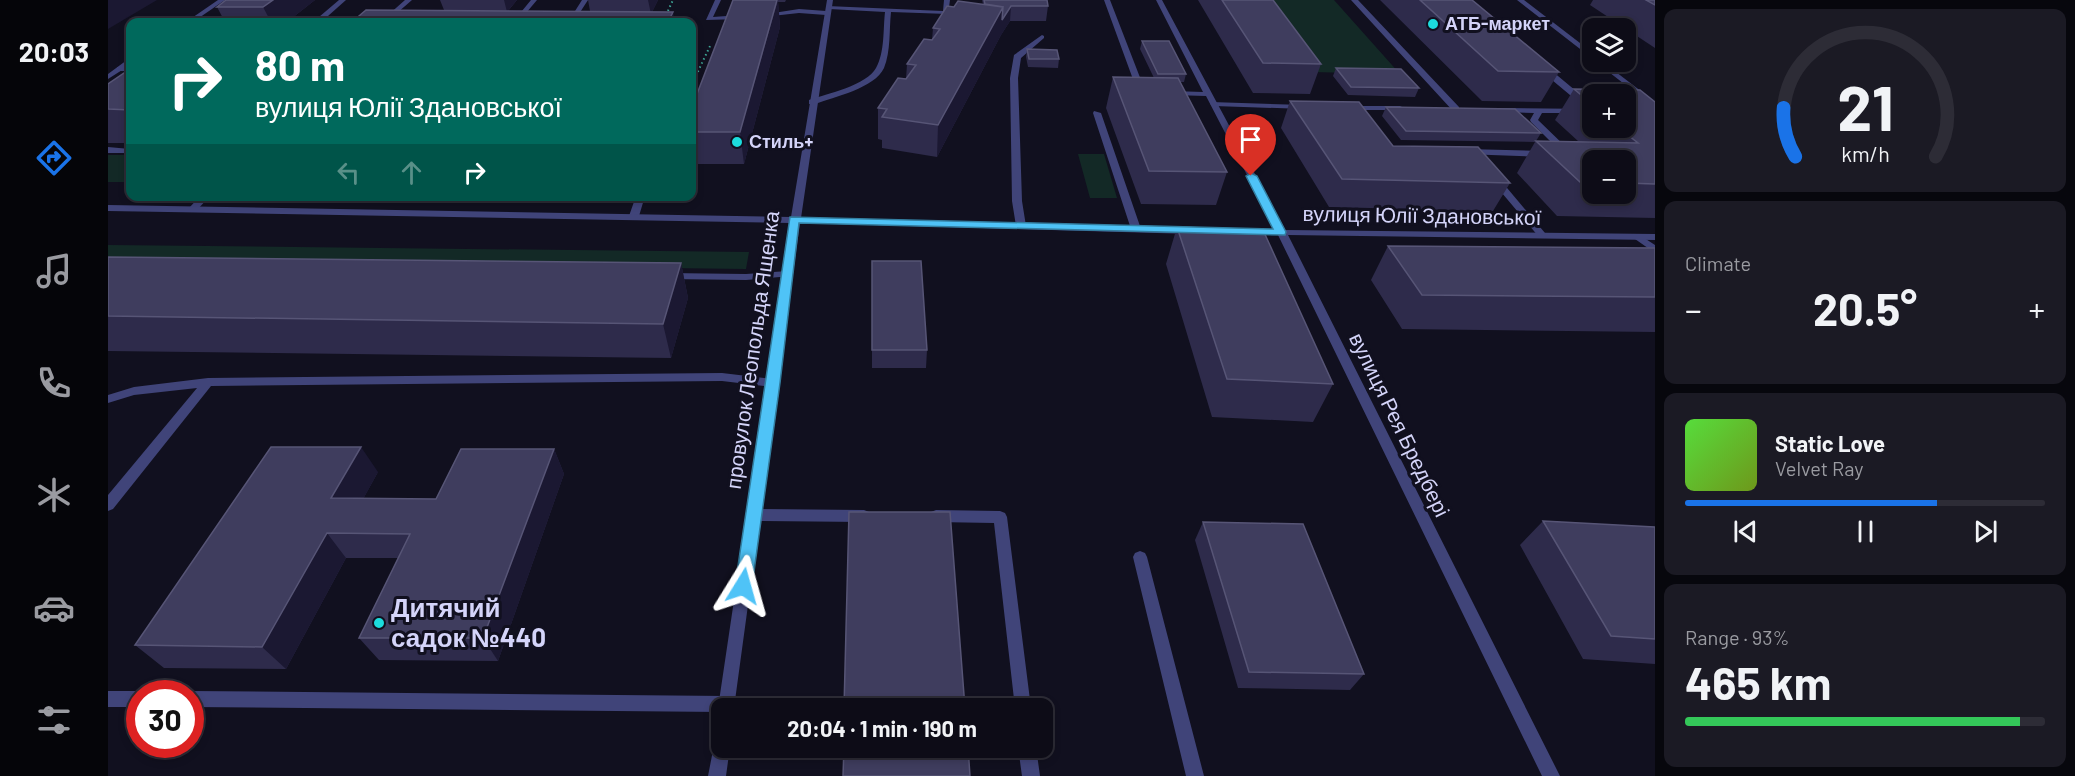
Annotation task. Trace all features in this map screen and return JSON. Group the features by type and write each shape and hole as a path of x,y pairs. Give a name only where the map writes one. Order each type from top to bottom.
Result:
{"street":[{"path":"195,18 222,0"},
{"path":"343,0 321,18 389,18 409,0"},
{"path":"519,18 534,0"},
{"path":"574,18 585,0"},
{"path":"718,0 708,20 828,7 946,13 947,0"},
{"path":"1107,0 1142,93 1153,93"},
{"name":"вулиця Рея Бредбері","path":"1159,0 1281,232 1551,776"},
{"path":"1354,0 1456,109"},
{"path":"1520,0 1582,48"},
{"name":"провулок Леопольда Ященка","path":"727,698 773,383 794,219 828,7"},
{"path":"812,102 874,76 881,65 888,10"},
{"path":"1021,226 1017,201 1014,78 1017,57 1042,37"},
{"path":"1532,59 1582,102"},
{"path":"108,77 126,65"},
{"path":"120,69 126,69"},
{"path":"1612,72 1655,106"},
{"path":"1164,93 1317,107"},
{"path":"1340,108 1409,109"},
{"path":"1351,108 1359,118"},
{"path":"1444,109 1466,109"},
{"path":"1487,110 1582,111"},
{"path":"1460,152 1569,155 1534,120 1540,110"},
{"path":"1645,112 1655,112"},
{"path":"1097,113 1136,230"},
{"path":"108,150 126,150"},
{"path":"1471,153 1479,161"},
{"path":"1487,170 1542,235"},
{"path":"193,209 201,201"},
{"path":"634,216 639,201"},
{"path":"108,208 794,219 1208,231"},
{"name":"вулиця Юлії Здановської","path":"1232,232 1655,237"},
{"path":"1638,237 1655,250"},
{"path":"651,276 746,277 788,274"},
{"path":"108,399 134,391 208,382 722,377 773,383"},
{"path":"108,505 208,382"},
{"path":"753,515 880,516"},
{"path":"916,516 1000,517 1022,698"},
{"path":"1140,557 1195,776"},
{"path":"108,699 126,699"},
{"path":"204,699 711,706"},
{"path":"717,776 720,758"},
{"path":"1029,758 1031,776"}],"path":[{"path":"664,18 673,0"},
{"path":"696,76 714,38"}],"green space":[{"path":"1258,0 1334,0 1400,74 1311,72"},
{"path":"1078,154 1104,154 1117,198 1090,198"},
{"path":"108,155 126,155 126,182 108,182"},
{"path":"108,245 749,252 746,269 108,261"}],"building":[{"path":"226,0 273,0 263,7 217,7"},
{"path":"733,0 777,0 740,132 696,132 696,97"},
{"path":"984,0 1047,0 1048,6 1011,6 1002,20 1003,7 985,4"},
{"path":"1222,0 1273,0 1321,64 1263,63"},
{"path":"1420,0 1472,0 1559,72 1498,71"},
{"path":"958,1 1003,7 938,125 882,117 887,109 878,108 898,78 906,79 916,65 907,64 924,39 932,40 940,29 933,28 947,6 954,7"},
{"path":"366,10 673,12 670,18 357,18"},
{"path":"1142,41 1169,41 1186,74 1158,74"},
{"path":"1027,49 1057,50 1059,59 1029,59"},
{"path":"1336,68 1401,69 1419,88 1351,87"},
{"path":"126,72 126,110 108,109 108,84"},
{"path":"1113,77 1178,78 1227,172 1149,171"},
{"path":"1574,89 1582,89 1582,96"},
{"path":"1636,90 1640,90 1655,102 1655,184 1636,183 1636,150 1582,150 1582,182 1580,182 1536,141 1638,143 1632,138 1636,138"},
{"path":"1290,101 1359,102 1393,146 1478,147 1510,183 1342,179"},
{"path":"1386,107 1515,109 1541,133 1406,131"},
{"path":"1177,227 1263,230 1333,384 1227,379"},
{"path":"1388,246 1655,248 1655,297 1422,295"},
{"path":"108,257 681,263 663,324 108,316"},
{"path":"872,261 921,261 927,350 872,350"},
{"path":"271,447 361,447 331,498 436,499 461,449 554,449 483,638 359,638 410,534 327,533 262,647 135,645"},
{"path":"849,512 950,512 964,698 844,698"},
{"path":"1543,521 1655,527 1655,639 1611,636"},
{"path":"1203,522 1303,524 1364,674 1249,672"},
{"path":"844,758 969,758 970,776 843,776"}],"place":[{"name":"АТБ-маркет","path":"1433,24"},
{"name":"Стиль+","path":"737,142"},
{"name":"Дитячий садок №440","path":"379,623"}],"route":[{"path":"743,586 794,219 1281,232 1251,176"}]}
